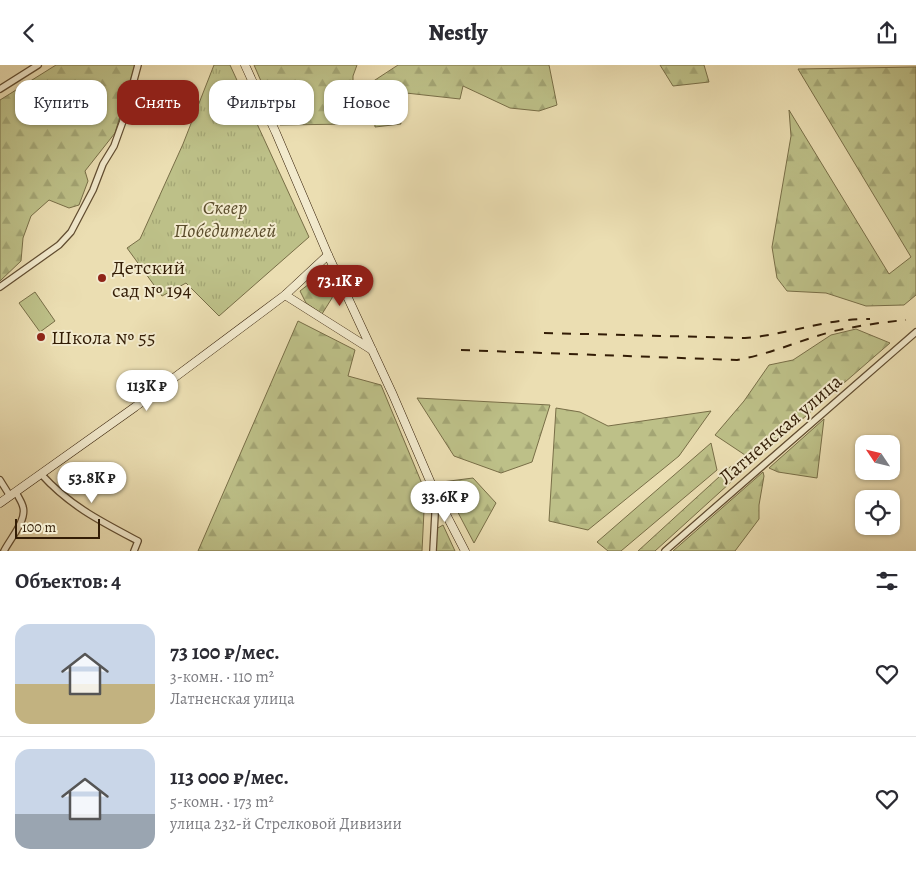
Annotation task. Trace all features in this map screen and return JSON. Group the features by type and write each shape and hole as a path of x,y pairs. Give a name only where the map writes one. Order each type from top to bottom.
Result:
{"street":[{"path":"0,89 38,65"},
{"path":"0,287 59,245 71,232 114,146 123,121 138,65"},
{"path":"244,65 436,495 465,551"},
{"path":"0,503 135,407 284,295 328,255"},
{"path":"284,295 372,350"},
{"name":"Латненская улица","path":"665,551 916,332"},
{"path":"40,474 57,492 92,517 138,541 134,551"},
{"path":"0,480 24,507 21,524 12,535 4,551"},
{"path":"434,551 436,495"}],"green space":[{"path":"56,65 135,65 131,80 117,80 117,125 115,133 85,171 88,181 79,205 69,208 49,200 31,216 23,238 21,261 0,281 0,100 15,91 15,125 107,125 107,80 32,80"},
{"name":"Сквер Победителей","path":"214,65 230,65 237,80 209,80 209,125 258,125 309,237 219,316 186,283 162,296 127,248 140,239 190,125 199,125 199,103"},
{"path":"254,65 357,65 353,80 324,80 324,124 314,125 314,80 260,80"},
{"path":"398,65 549,65 557,105 539,111 510,108 463,86 460,99 408,93 408,80 375,80"},
{"path":"660,65 704,65 709,82 673,86"},
{"path":"916,67 916,295 904,305 866,306 826,293 787,291 777,278 772,247 791,136 789,110 889,274 911,257 798,69"},
{"path":"375,125 392,125 375,127"},
{"path":"323,273 329,273 335,284 332,298 322,314 306,303 300,291"},
{"path":"35,292 55,321 40,332 19,303"},
{"path":"298,321 355,350 348,376 381,385 425,491 422,551 198,551"},
{"path":"856,329 890,343 754,461 715,435 744,401 769,365 793,360 831,335"},
{"path":"417,398 550,405 532,462 501,473 454,456"},
{"path":"556,408 580,412 608,426 711,411 679,456 588,530 549,521"},
{"path":"824,419 817,478 778,472 769,468"},
{"path":"711,443 717,470 621,551 608,551 597,542"},
{"path":"731,466 741,473 655,551 638,551"},
{"path":"763,472 759,519 735,551 673,551"},
{"path":"473,478 496,503 474,543 442,482"},
{"path":"443,525 455,551 436,551 436,529"}],"railway":[{"path":"544,333 745,338 776,334 838,321 870,319"},
{"path":"461,350 737,360 834,331 906,320"}],"place":[{"name":"Детский сад № 194","path":"102,278"},
{"name":"Школа № 55","path":"41,337"}]}
